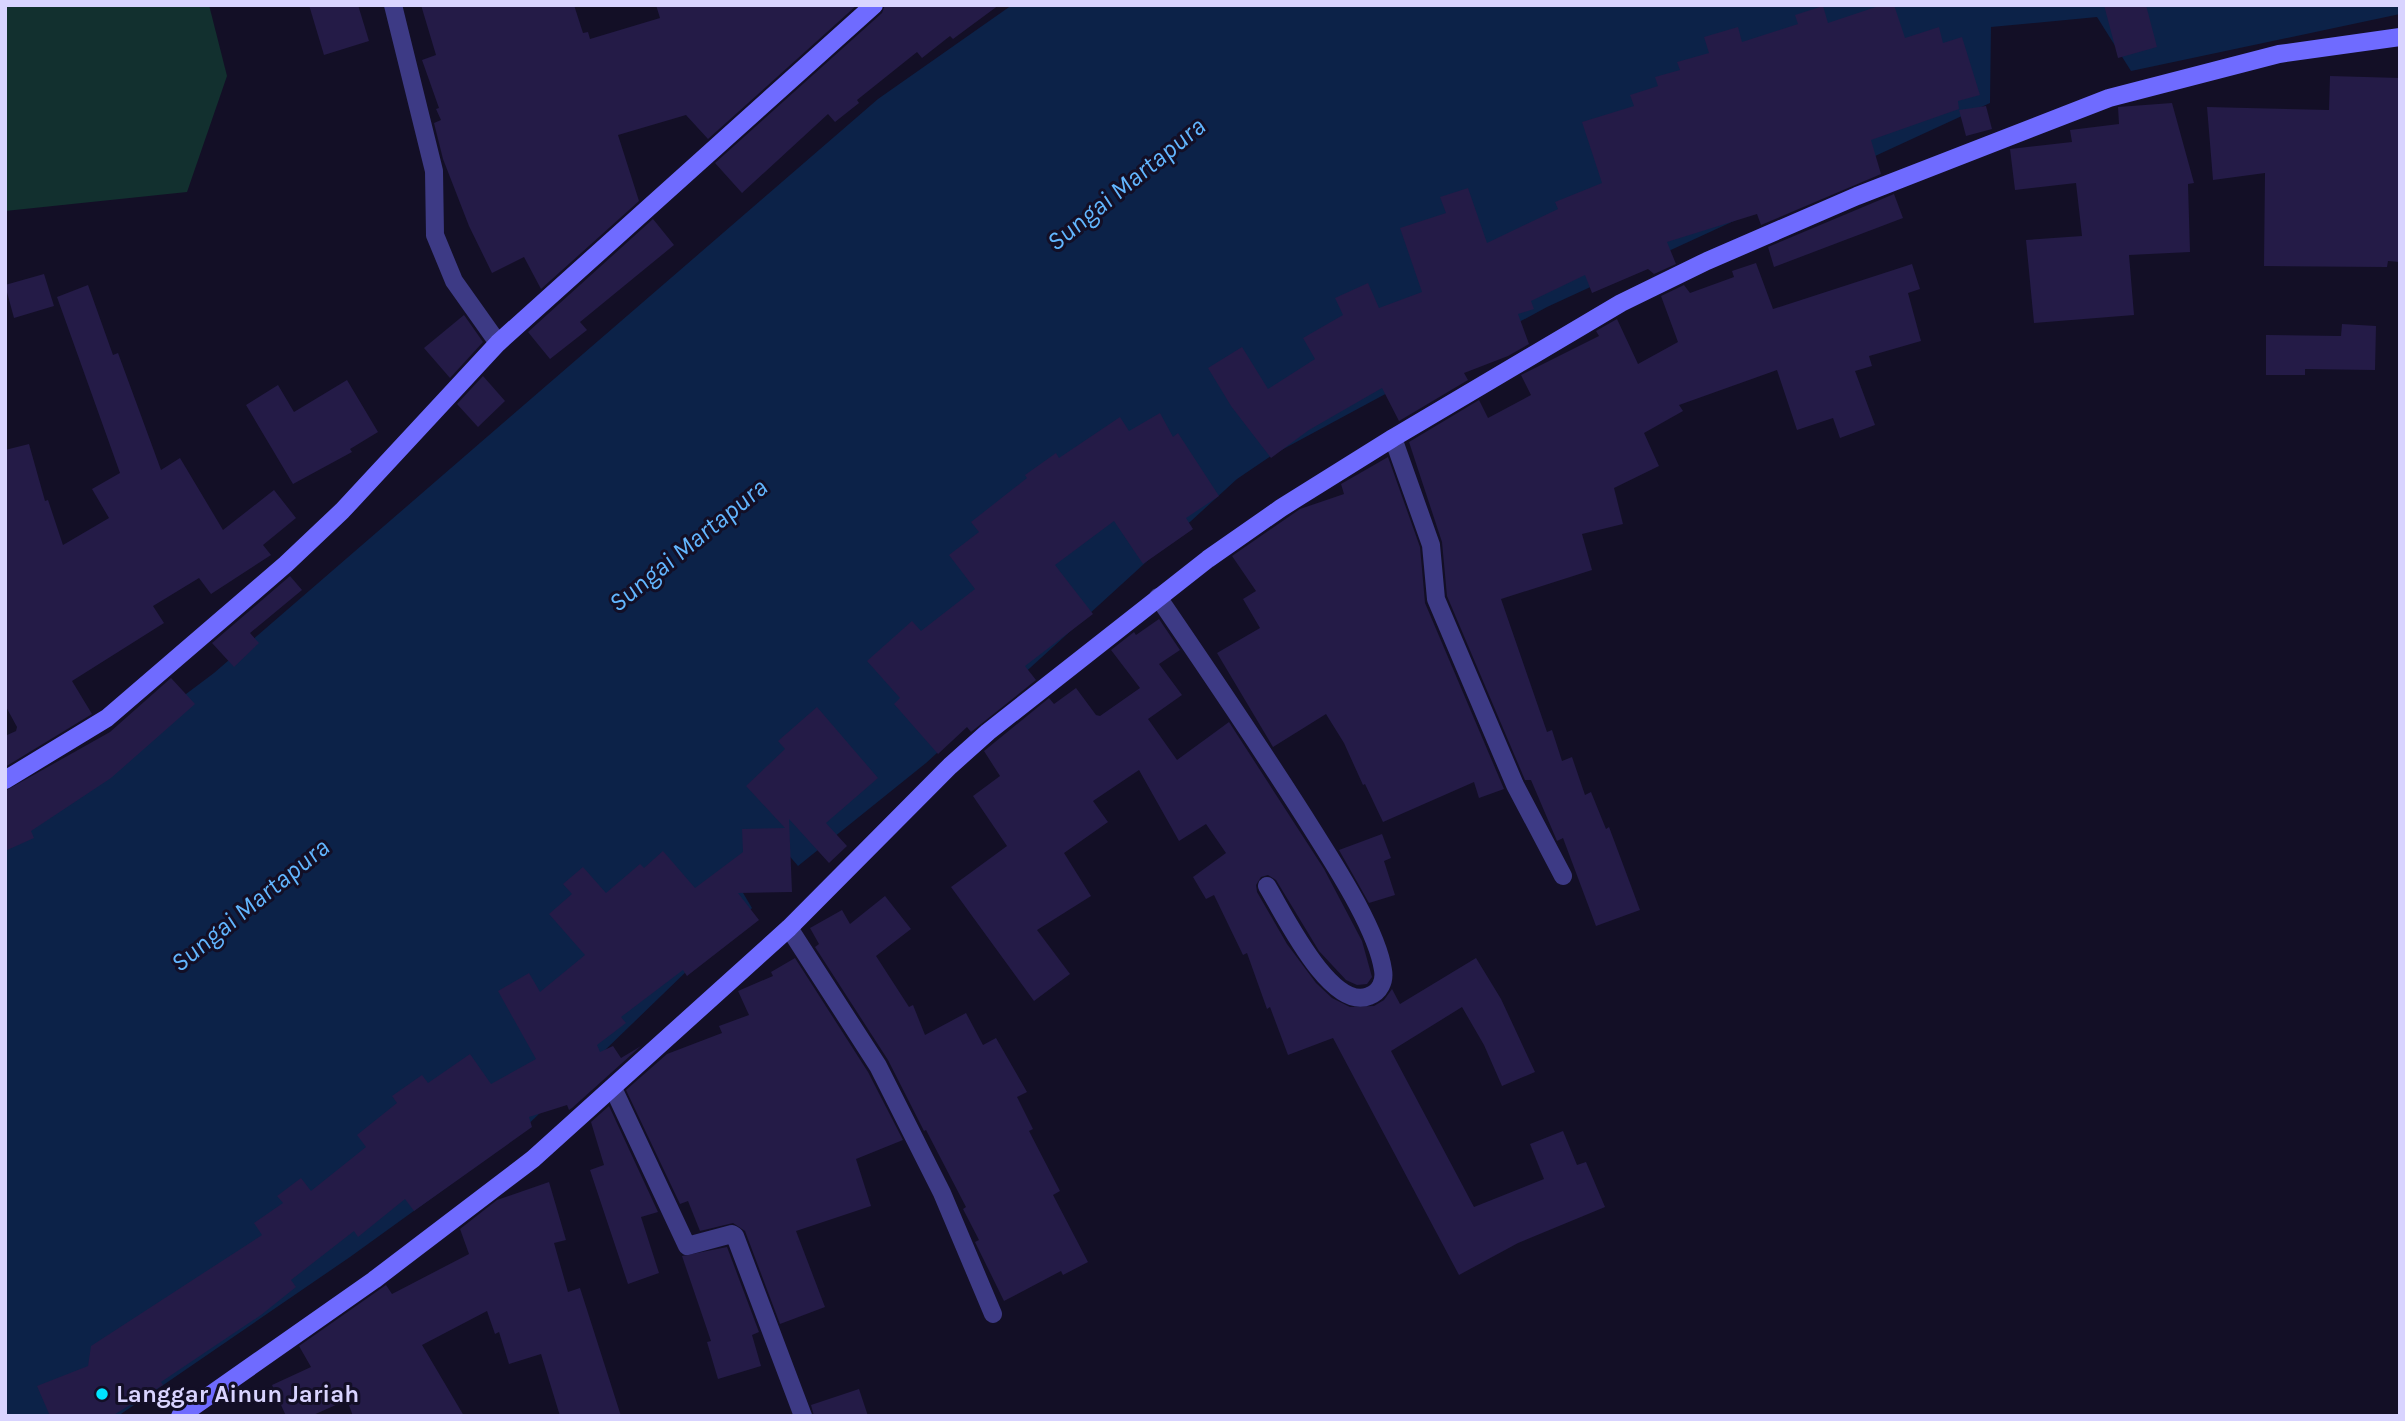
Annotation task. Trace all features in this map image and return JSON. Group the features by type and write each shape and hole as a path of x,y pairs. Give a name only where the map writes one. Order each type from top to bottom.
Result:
{"street":[{"path":"393,5 434,171 435,235 454,281 498,343"},
{"path":"5,780 107,718 286,564 342,510 498,343 874,5"},
{"path":"180,1416 451,1223 533,1159 789,928 950,766 1158,597 1281,508 1393,438 1621,303 1707,261 1857,196 2109,98 2279,54 2400,37"},
{"path":"1393,438 1431,545 1436,599 1515,785 1563,876"},
{"path":"1158,597 1260,747 1338,870 1379,957 1383,981 1379,989 1358,999 1336,988 1320,971 1267,887"},
{"path":"789,928 878,1066 942,1193 993,1314"},
{"path":"613,1088 687,1246 732,1234 735,1237 803,1416"}],"green space":[{"path":"5,5 209,5 227,76 187,192 5,211"}],"water":[{"name":"Sungai Martapura","path":"1012,5 2400,5 2400,14 2131,71 2097,17 1991,27 1990,103 1547,307 1274,454 1237,479 926,763 798,866 769,832 727,866 752,908 512,1140 350,1257 118,1416 5,1416 5,830 214,673 878,99"}],"building":[{"path":"309,5 358,5 369,41 324,55"},
{"path":"421,5 574,5 583,33 588,32 590,39 660,18 656,5 857,5 708,139 686,115 618,135 639,201 541,289 524,257 492,273 469,226 443,159 434,123 441,120 436,109 439,108 422,60 436,55"},
{"path":"885,5 999,5 953,39 950,36 922,58 917,52 857,100 859,103 835,122 828,114 742,193 715,163 882,13"},
{"path":"1882,5 1894,5 1905,38 1939,27 1943,43 1962,37 1980,95 1958,101 1959,109 1871,140 1881,174 1761,225 1757,214 1667,242 1676,264 1654,274 1648,269 1592,293 1585,275 1531,301 1534,309 1518,314 1529,344 1508,356 1464,373 1468,380 1399,421 1382,388 1309,430 1271,458 1231,406 1208,368 1242,347 1268,389 1315,359 1303,338 1343,315 1335,298 1368,283 1379,308 1422,292 1400,228 1446,213 1440,197 1468,188 1487,243 1558,209 1555,202 1602,183 1582,122 1634,106 1630,95 1658,86 1655,77 1680,70 1677,62 1709,53 1704,37 1738,27 1742,42 1798,24 1795,15 1823,6 1828,23"},
{"path":"2104,5 2146,5 2157,47 2118,58"},
{"path":"2330,76 2400,78 2400,262 2388,261 2387,267 2264,266 2265,173 2213,180 2207,107 2329,110"},
{"path":"2172,103 2194,183 2188,184 2190,252 2129,255 2134,315 2034,323 2026,240 2082,236 2076,183 2015,190 2010,149 2072,142 2070,130 2119,124 2118,107"},
{"path":"1986,106 1992,129 1966,136 1959,110"},
{"path":"1894,194 1903,218 1774,267 1768,247"},
{"path":"653,219 674,245 580,322 587,330 550,359 528,332"},
{"path":"1756,263 1773,309 1912,264 1920,289 1908,293 1921,341 1869,356 1872,366 1855,371 1875,425 1840,438 1833,418 1797,430 1777,370 1679,405 1683,411 1644,433 1659,466 1614,488 1623,524 1582,534 1592,570 1501,599 1547,732 1552,730 1562,761 1572,757 1585,795 1591,792 1606,829 1609,827 1640,910 1596,926 1563,838 1557,841 1531,780 1525,780 1447,596 1442,542 1409,442 1479,400 1488,418 1531,395 1521,375 1599,336 1596,331 1617,319 1638,364 1678,342 1661,296 1684,285 1690,293 1734,277 1732,271"},
{"path":"44,274 54,306 14,318 5,285"},
{"path":"88,285 113,355 118,353 161,470 180,458 223,530 274,490 296,518 263,545 271,555 211,594 199,578 153,606 164,623 72,681 92,714 5,767 5,736 16,731 17,727 5,705 5,450 29,444 45,501 48,500 63,545 109,518 92,489 120,473 57,297"},
{"path":"464,315 483,342 450,378 424,348"},
{"path":"2342,324 2376,326 2375,370 2305,369 2305,375 2266,375 2266,335 2341,336"},
{"path":"483,376 505,401 478,427 457,404"},
{"path":"347,380 378,432 350,449 352,452 293,484 246,405 278,385 294,412"},
{"path":"1160,413 1173,437 1178,433 1219,496 1186,518 1193,529 1143,564 1114,521 1055,565 1093,614 1025,666 1036,680 971,732 967,727 938,754 894,704 900,698 867,661 912,621 921,631 975,589 949,555 979,532 971,522 1027,478 1025,475 1056,453 1059,458 1120,417 1129,431"},
{"path":"1388,457 1420,547 1425,603 1504,789 1479,798 1474,782 1383,822 1344,743 1326,714 1273,747 1217,653 1260,628 1243,599 1256,591 1232,556 1300,509 1344,494 1341,484"},
{"path":"290,576 302,590 250,633 259,643 234,667 212,643"},
{"path":"1159,619 1180,650 1159,664 1182,695 1148,719 1177,760 1229,722 1324,869 1362,941 1372,977 1367,984 1357,985 1346,980 1319,951 1276,880 1268,875 1261,877 1256,885 1257,892 1287,944 1316,983 1332,998 1350,1007 1374,1006 1384,1000 1392,989 1400,1004 1476,958 1501,999 1535,1072 1502,1086 1484,1045 1462,1007 1391,1051 1474,1207 1544,1179 1530,1144 1563,1131 1577,1165 1586,1162 1605,1207 1518,1243 1459,1275 1333,1038 1288,1055 1270,1007 1267,1009 1247,953 1243,955 1214,895 1206,899 1193,877 1226,853 1206,824 1179,841 1139,770 1093,801 1108,822 1064,853 1091,896 1037,930 1070,974 1034,1001 951,887 1007,846 973,796 1000,776 984,751 1049,698 1054,704 1076,688 1096,715 1100,716 1140,688 1111,650 1134,632 1136,635"},
{"path":"171,678 195,704 111,778 31,831 34,838 5,851 5,791 110,732"},
{"path":"817,707 878,778 826,823 847,846 829,863 789,819 792,892 738,893 759,920 687,976 683,970 621,1017 626,1023 597,1045 600,1052 613,1046 621,1058 641,1046 572,1108 569,1110 567,1105 529,1117 532,1127 414,1211 405,1199 358,1237 354,1231 291,1280 296,1287 261,1315 161,1382 163,1385 112,1416 50,1416 37,1386 88,1366 91,1346 262,1235 254,1223 283,1203 277,1196 301,1178 311,1191 366,1147 357,1135 397,1103 392,1096 422,1075 428,1083 470,1054 491,1084 536,1059 498,991 529,973 540,992 585,955 549,914 572,894 563,884 583,867 606,893 640,864 644,868 663,851 695,888 743,852 742,829 785,828 746,786 785,749 778,741"},
{"path":"1382,834 1391,858 1384,861 1395,895 1369,903 1339,850"},
{"path":"885,896 911,929 876,956 909,1007 913,1005 925,1035 966,1013 983,1045 996,1038 1027,1092 1017,1097 1033,1129 1029,1131 1060,1191 1053,1195 1088,1262 1063,1275 1061,1271 1004,1301 975,1242 979,1240 963,1209 966,1207 926,1130 924,1131 888,1060 815,947 819,944 810,928 842,910 850,924"},
{"path":"795,958 868,1072 903,1140 856,1159 871,1206 796,1231 825,1307 780,1324 745,1231 733,1223 700,1231 688,1201 680,1204 626,1090 667,1054 722,1033 719,1026 749,1015 738,991 773,976 771,972"},
{"path":"609,1106 658,1212 641,1217 659,1273 628,1284 590,1170 604,1165 591,1122"},
{"path":"549,1182 566,1240 554,1243 568,1292 580,1288 621,1416 560,1416 541,1354 509,1364 499,1332 495,1334 487,1311 422,1345 464,1416 353,1416 347,1400 311,1416 286,1416 272,1385 311,1367 299,1346 386,1285 392,1294 469,1254 460,1229 497,1200"},
{"path":"727,1247 759,1332 752,1335 761,1366 718,1379 707,1342 711,1341 682,1256"},
{"path":"859,1389 868,1416 814,1416 811,1405"}],"place":[{"name":"Langgar Ainun Jariah","path":"102,1394"}]}
